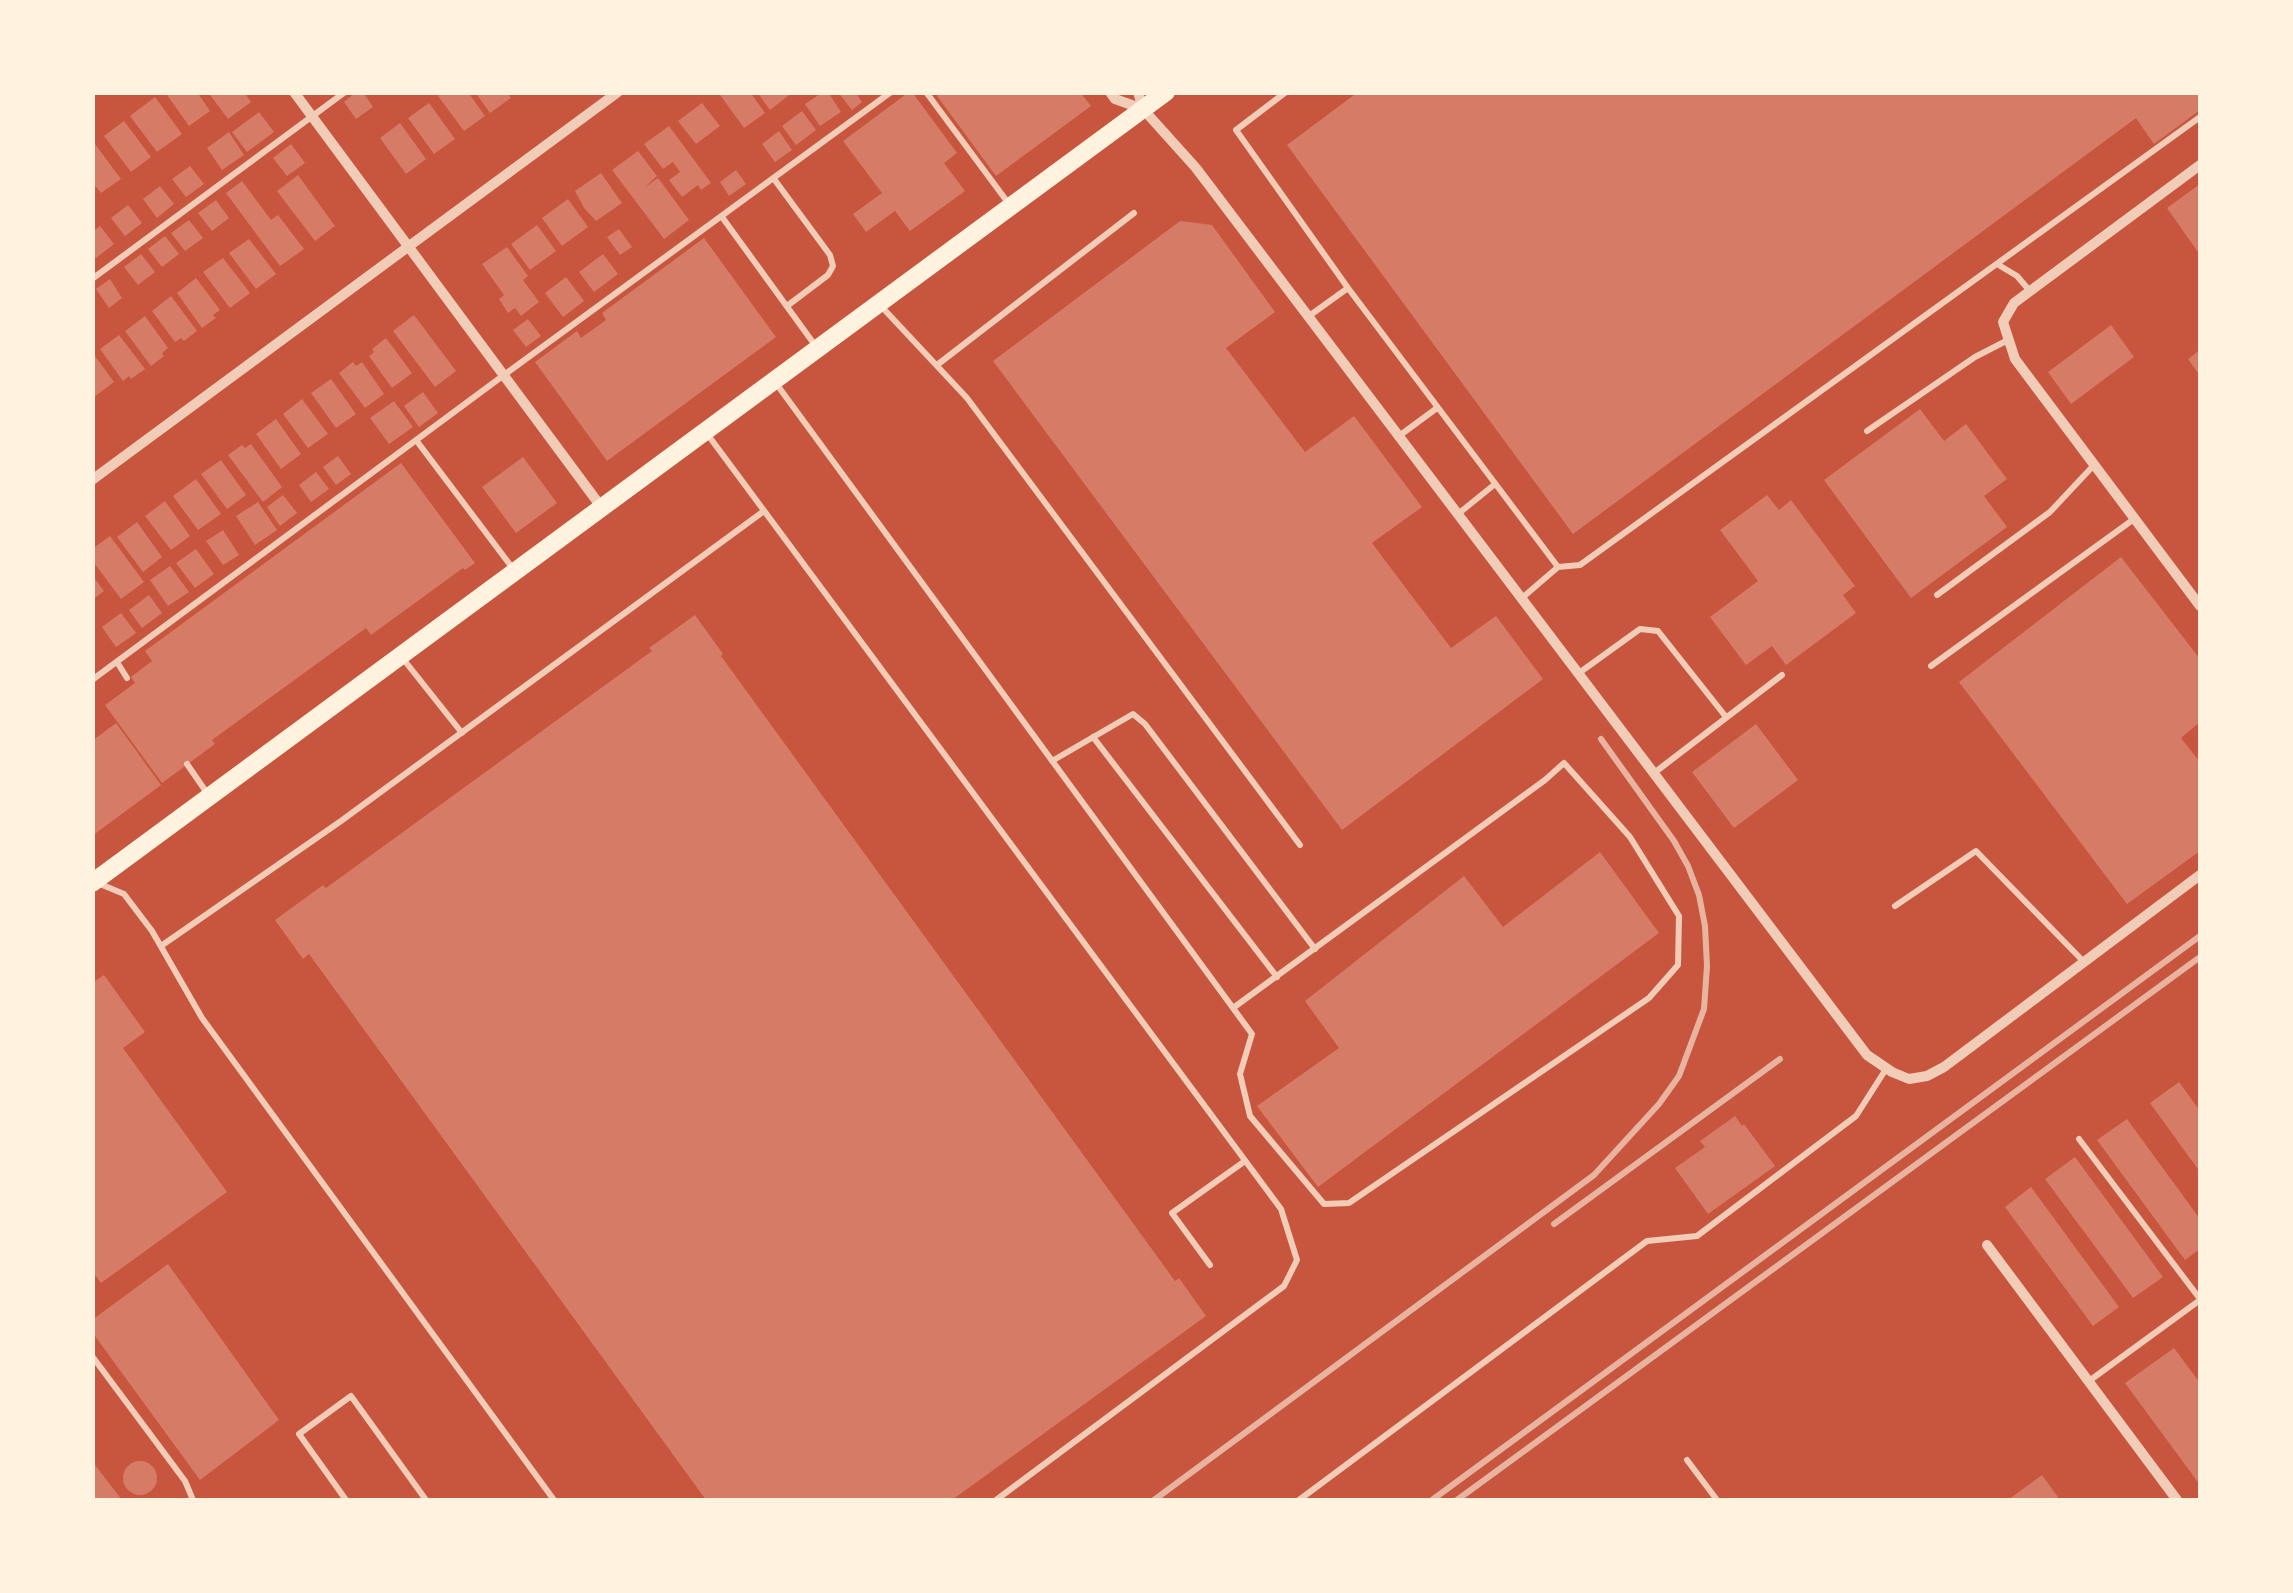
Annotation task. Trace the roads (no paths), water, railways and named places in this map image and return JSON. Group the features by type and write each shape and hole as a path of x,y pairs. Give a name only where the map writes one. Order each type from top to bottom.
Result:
{"main road":[{"path":"93,882 1011,207 1140,101 1166,92"}],"street":[{"path":"294,92 602,508"},
{"path":"92,480 618,92"},
{"path":"1110,92 1115,99 1140,101 1196,168 1867,1055 1909,1078 1927,1076 1944,1067 2200,876"},
{"path":"2200,164 2014,303 2002,322 2014,359 2200,606"},
{"path":"1986,1246 2176,1500"}],"lane":[{"path":"92,278 345,92"},
{"path":"92,680 891,92"},
{"path":"926,92 1011,207"},
{"path":"1286,92 1236,130 1436,408 1558,568"},
{"path":"1521,598 1558,568 1580,565 2200,117"},
{"path":"774,179 830,256 833,266 828,276 787,306"},
{"path":"937,365 1134,213"},
{"path":"722,217 818,349"},
{"path":"1996,264 2018,276 2030,292"},
{"path":"1308,316 1348,288"},
{"path":"879,304 979,414 1300,845"},
{"path":"1867,431 1976,357 2008,340"},
{"path":"774,381 1252,1034 1240,1074 1250,1116 1324,1204 1349,1202 1649,998 1678,965 1679,916 1630,837 1564,763 1233,1008"},
{"path":"1399,436 1436,408"},
{"path":"706,431 1281,1209 1296,1260 1284,1286 996,1500"},
{"path":"416,440 515,572"},
{"path":"1937,596 2050,512 2094,465"},
{"path":"1458,514 1494,484"},
{"path":"161,946 341,822 765,511"},
{"path":"1930,666 2134,518"},
{"path":"1579,673 1640,629 1658,631 1726,717"},
{"path":"401,656 462,733"},
{"path":"116,662 127,678"},
{"path":"1654,773 1782,675"},
{"path":"1052,761 1134,714 1314,949"},
{"path":"1093,737 1276,977"},
{"path":"187,764 210,797"},
{"path":"1895,906 1976,851 2084,962"},
{"path":"93,882 124,894 161,946 202,1018 554,1500"},
{"path":"1299,1500 1648,1241 1697,1236 1856,1116 1887,1068"},
{"path":"2079,1139 2200,1300 2088,1382"},
{"path":"1210,1265 1172,1213 1245,1161"},
{"path":"92,1356 185,1481 193,1500"},
{"path":"346,1500 299,1434 351,1396 426,1500"},
{"path":"1687,1460 1716,1500"}],"railway":[{"path":"1154,1500 1594,1175 1659,1104 1679,1076 1704,1009 1707,966 1699,895 1674,841 1601,739"},
{"path":"1432,1500 2200,936"},
{"path":"1457,1500 2200,957"},
{"path":"1554,1224 1780,1059"}]}
